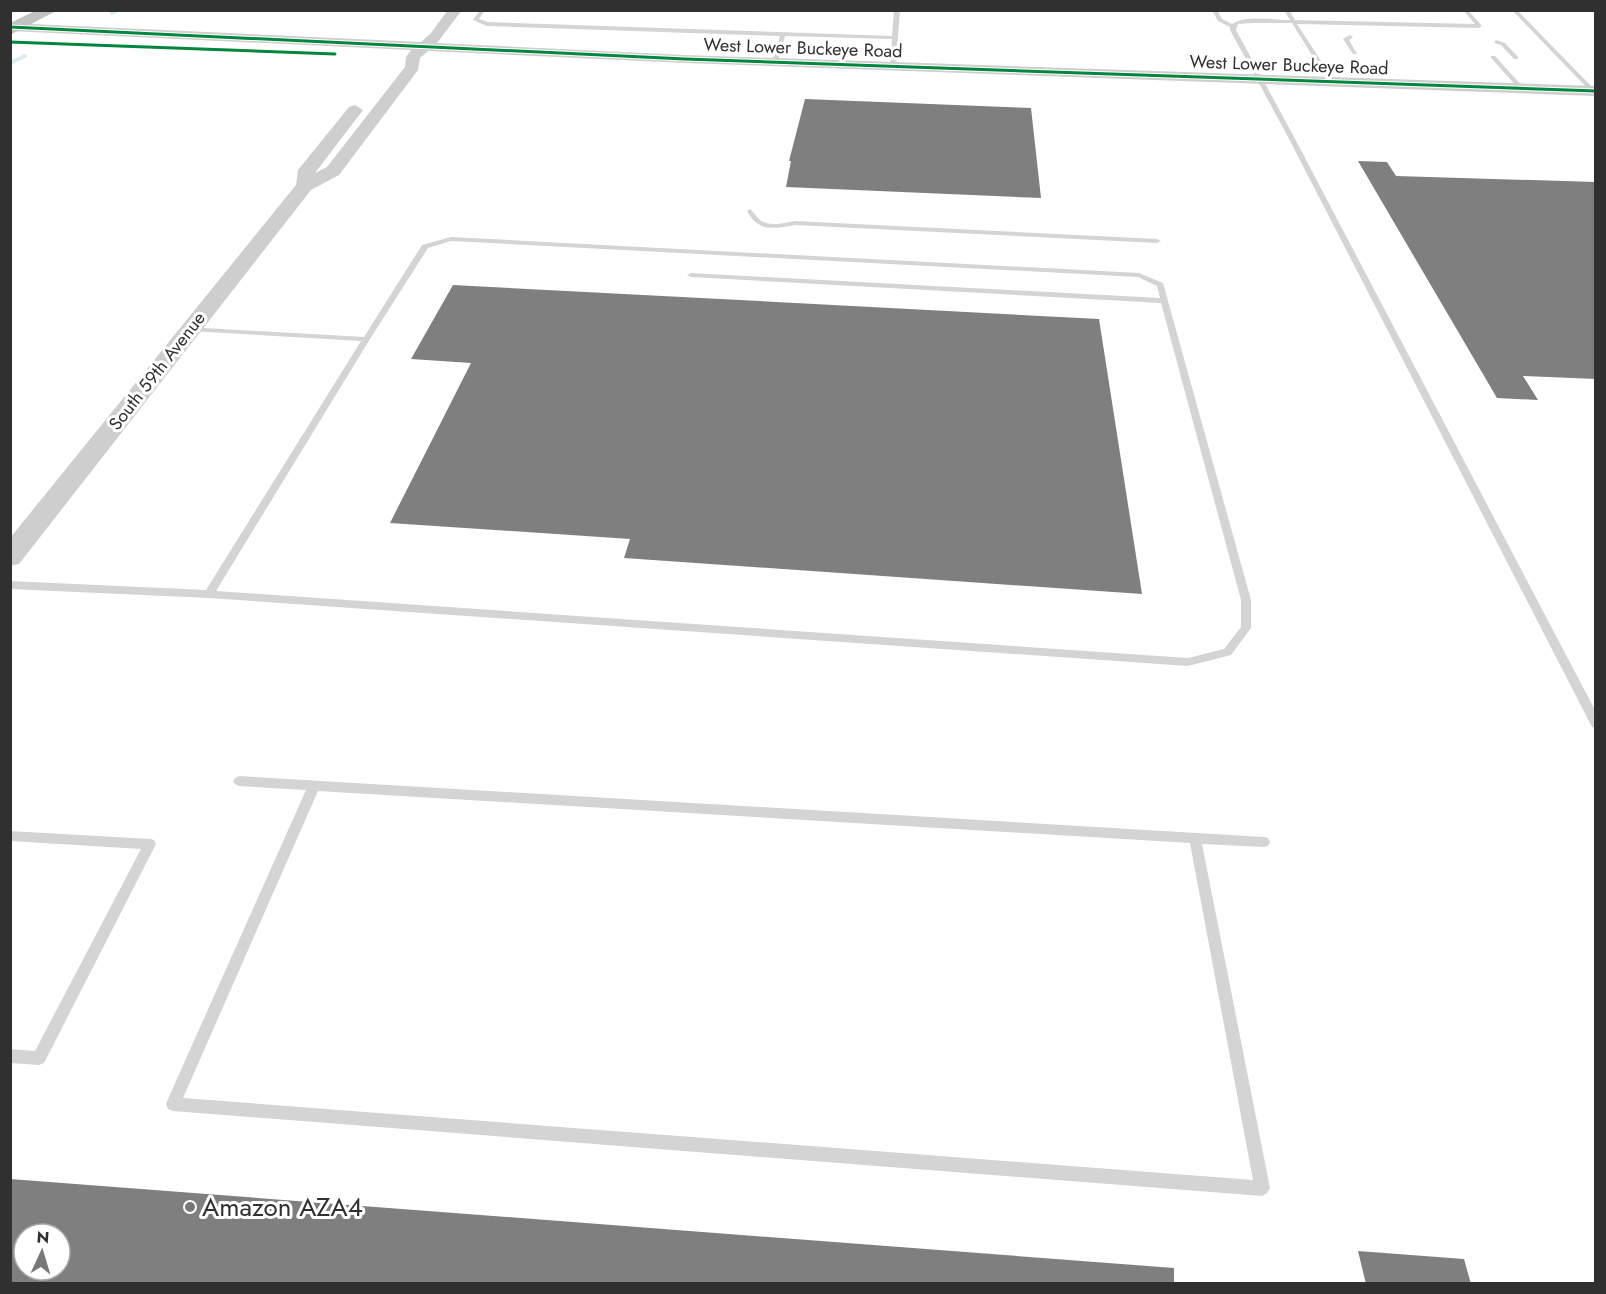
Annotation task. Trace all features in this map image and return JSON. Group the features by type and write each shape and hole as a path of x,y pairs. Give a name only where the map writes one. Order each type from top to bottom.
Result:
{"highway":[{"path":"12,31 50,10"}],"main road":[{"name":"South 59th Avenue","path":"390,67 418,52 436,36 455,10"},
{"name":"West Lower Buckeye Road","path":"12,31 633,65 665,64 685,59 1594,91"},
{"name":"South 59th Avenue","path":"10,557 305,186 333,171 413,67 418,52"},
{"name":"South 59th Avenue","path":"305,186 307,170 363,102"}],"lane":[{"path":"483,10 476,20 487,24 895,38"},
{"path":"893,66 897,10"},
{"path":"1214,10 1220,20 1233,26 1596,724"},
{"path":"1286,10 1331,81"},
{"path":"1233,26 1243,21 1479,26 1465,10"},
{"path":"1514,10 1594,91"},
{"path":"1330,16 1335,22"},
{"path":"776,62 783,34"},
{"path":"1350,38 1346,39 1355,53"},
{"path":"1496,42 1503,44 1516,58"},
{"path":"1493,57 1521,88"},
{"path":"750,210 753,219 761,224 776,226 795,223 1157,241"},
{"path":"10,585 209,594 1188,662 1227,652 1246,628 1246,600 1160,285 1139,275 451,239 425,247 209,594"},
{"path":"691,275 1165,301"},
{"path":"189,329 366,339"},
{"path":"239,782 1264,842"},
{"path":"314,786 173,1104 1262,1188 1195,838"},
{"path":"10,836 150,844 39,1058 10,1056"}],"building":[{"path":"805,99 1031,108 1041,198 786,187 791,161 789,161"},
{"path":"1358,161 1387,162 1396,176 1596,182 1596,379 1523,376 1538,400 1497,398"},
{"path":"453,285 1099,319 1142,594 624,558 630,539 390,523 471,363 411,359"},
{"name":"Amazon AZA4","path":"10,1179 1174,1268 1174,1284 10,1284"},
{"path":"1358,1251 1464,1259 1471,1284 1366,1284"}],"waterway":[{"path":"112,13 118,10"},
{"path":"10,63 25,56"}],"cycle path":[{"path":"10,27 685,59 1596,91"},
{"path":"10,42 335,54"}],"place":[{"name":"Amazon AZA4","path":"190,1207"}]}
